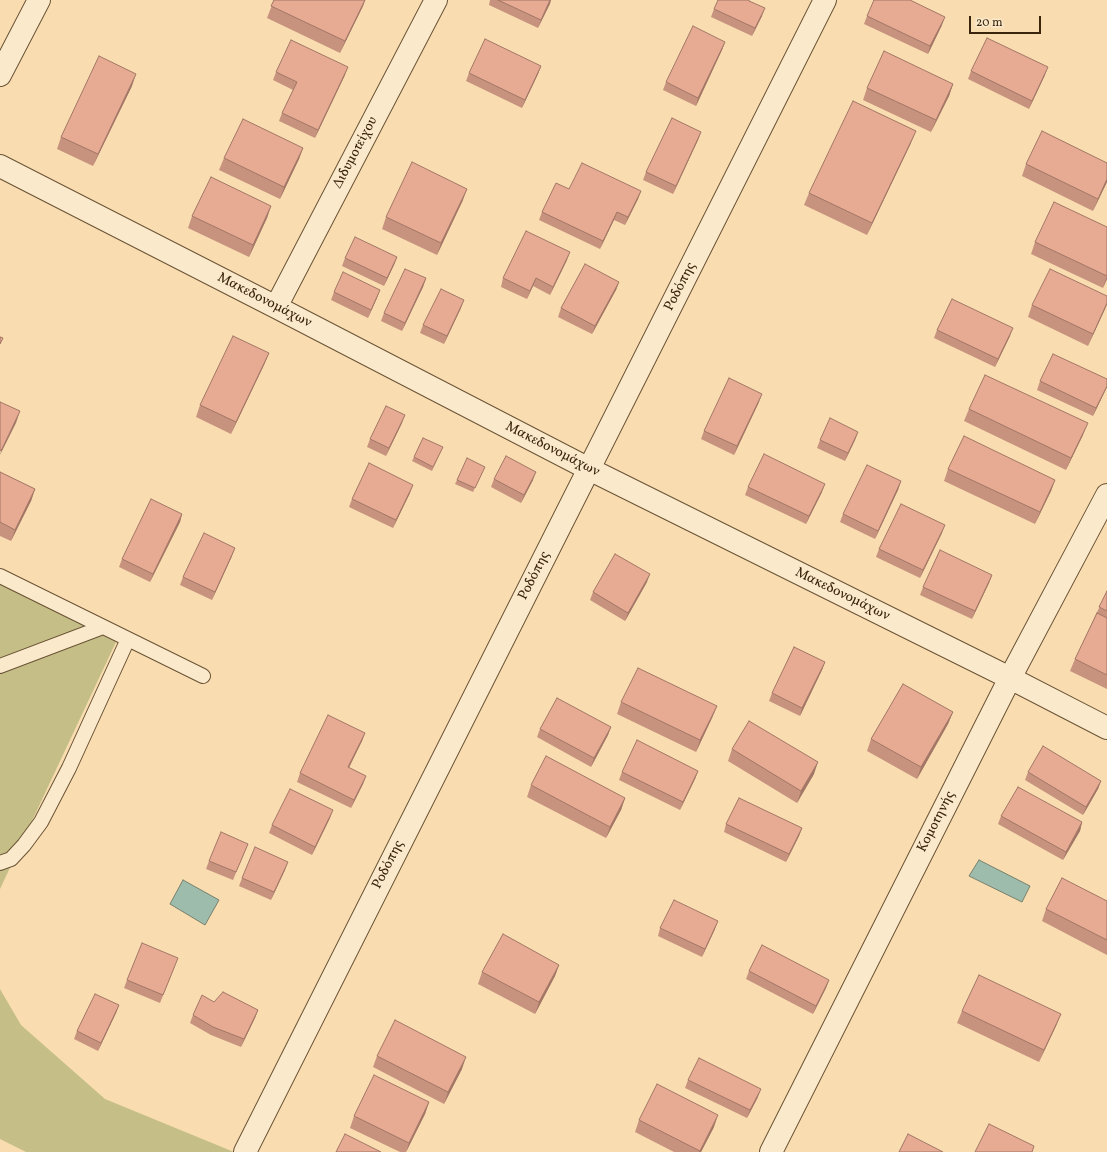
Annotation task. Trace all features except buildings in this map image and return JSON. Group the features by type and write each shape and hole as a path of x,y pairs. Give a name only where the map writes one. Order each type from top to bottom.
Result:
{"street":[{"path":"0,75 39,0"},
{"name":"Διδυμοτείχου","path":"276,307 436,0"},
{"name":"Ροδόπης","path":"245,1152 825,0"},
{"name":"Μακεδονομάχων","path":"0,166 589,469 1010,678 1107,728"},
{"name":"Κομοτηνής","path":"771,1152 1010,678 1107,494"}],"lane":[{"path":"0,576 203,676"},
{"path":"0,666 103,627"},
{"path":"0,863 12,859 41,822 69,768 128,639"}],"shaded area":[{"path":"0,584 116,642 0,889"},
{"path":"979,860 1030,886 1022,902 969,876"},
{"path":"183,880 219,900 205,925 170,904"},
{"path":"0,989 21,1025 105,1099 234,1152 26,1152 0,1139"}]}
